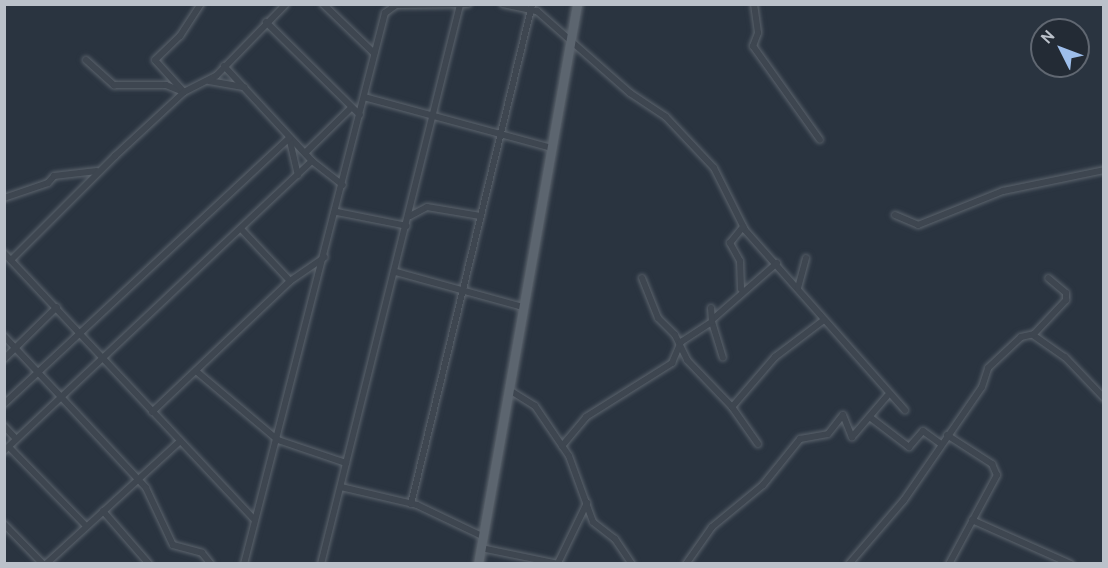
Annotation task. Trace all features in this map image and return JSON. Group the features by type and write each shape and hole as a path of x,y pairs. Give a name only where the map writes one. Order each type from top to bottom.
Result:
{"main road":[{"path":"478,564 512,391 523,307 577,4"}],"street":[{"path":"184,92 155,60 180,36 201,4"},
{"path":"11,260 100,169 184,92 210,81 286,4"},
{"path":"323,4 374,53"},
{"path":"244,564 337,212 374,53 389,7 468,4"},
{"path":"503,4 532,6 666,117 706,160 743,227 777,263 824,320 876,371 887,396 905,410"},
{"path":"754,4 758,33 753,46 820,140"},
{"path":"321,564 435,118 460,5"},
{"path":"411,504 532,6"},
{"path":"266,22 350,109 360,115"},
{"path":"86,60 114,85 166,85 184,92"},
{"path":"224,66 289,138 312,161 343,185"},
{"path":"210,81 245,87"},
{"path":"364,97 501,137 552,148"},
{"path":"305,153 350,109"},
{"path":"289,138 298,175"},
{"path":"4,404 289,138"},
{"path":"86,526 7,449 103,357 242,230 312,161"},
{"path":"4,198 48,183 54,176 100,169"},
{"path":"896,215 918,225 1004,191 1070,181 1104,170"},
{"path":"410,216 427,207 480,216"},
{"path":"337,212 407,226"},
{"path":"562,446 586,417 672,363 678,346 733,308 741,290 740,261 730,243 743,227"},
{"path":"242,230 290,281"},
{"path":"4,253 82,333 255,520"},
{"path":"152,411 290,281 324,257"},
{"path":"798,288 806,258"},
{"path":"741,290 777,263"},
{"path":"396,272 523,307"},
{"path":"642,278 658,318 678,346 732,407 758,444"},
{"path":"1033,335 1068,298 1048,278"},
{"path":"4,359 57,308"},
{"path":"711,308 723,357"},
{"path":"732,407 775,357 824,320"},
{"path":"849,564 904,500 982,387 991,365 1022,336 1033,335 1065,357 1104,398"},
{"path":"4,336 40,371 60,400 137,481 159,511 173,545 202,554 211,564"},
{"path":"196,371 278,440 346,463"},
{"path":"512,391 535,406 562,446 587,502 593,522 615,539 632,564"},
{"path":"686,564 712,526 763,485 800,439 828,434 843,415 852,437 871,418 887,396"},
{"path":"871,418 909,447 924,430 941,444"},
{"path":"4,426 16,439"},
{"path":"947,435 997,471 949,564"},
{"path":"4,524 44,564 180,441"},
{"path":"340,487 411,504 484,537"},
{"path":"481,549 559,563 587,502"},
{"path":"103,511 149,564"},
{"path":"972,520 1071,564"}]}
